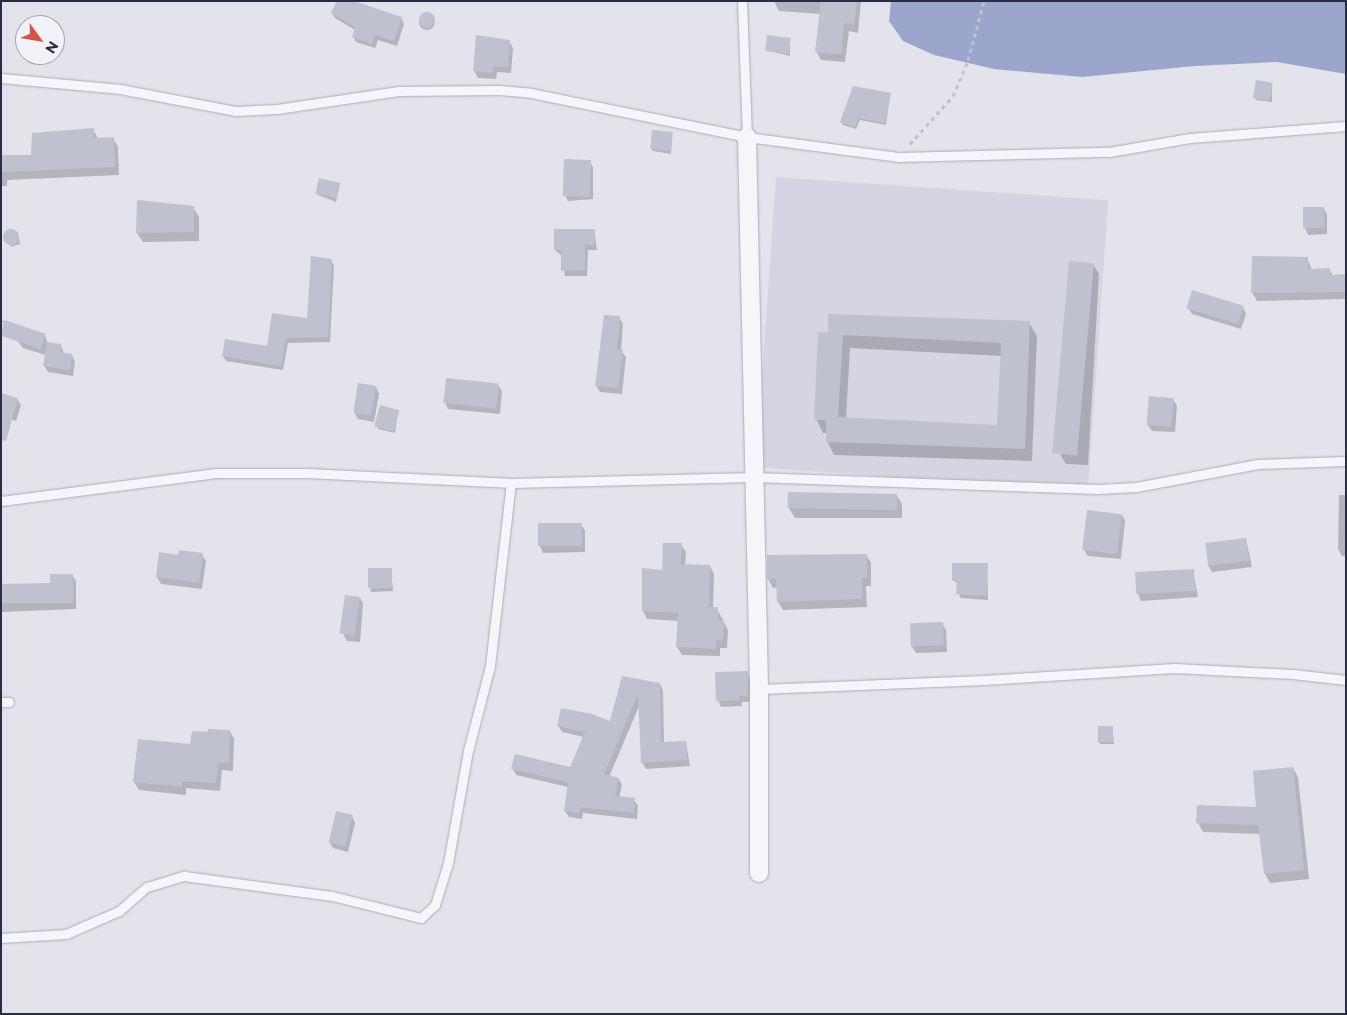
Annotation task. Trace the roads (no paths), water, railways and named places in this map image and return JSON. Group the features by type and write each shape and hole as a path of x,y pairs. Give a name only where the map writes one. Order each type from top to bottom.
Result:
{"street":[{"path":"747,137 759,688 759,873"}],"lane":[{"path":"742,1 747,137"},
{"path":"1,78 120,89 235,111 277,110 399,91 499,90 531,94 747,137 898,157 1109,152 1190,138 1346,126"},
{"path":"1,501 216,473 307,473 510,484 754,477 1098,489 1136,487 1258,464 1346,461"},
{"path":"1,938 66,934 112,914 147,887 184,876 314,893 421,918 435,905 448,863 468,751 490,666 510,484"},
{"path":"759,688 984,680 1174,668 1293,674 1346,680"}],"water":[{"path":"891,1 1346,1 1346,74 1277,62 1195,66 1082,77 994,69 934,55 903,41 889,21"}]}
